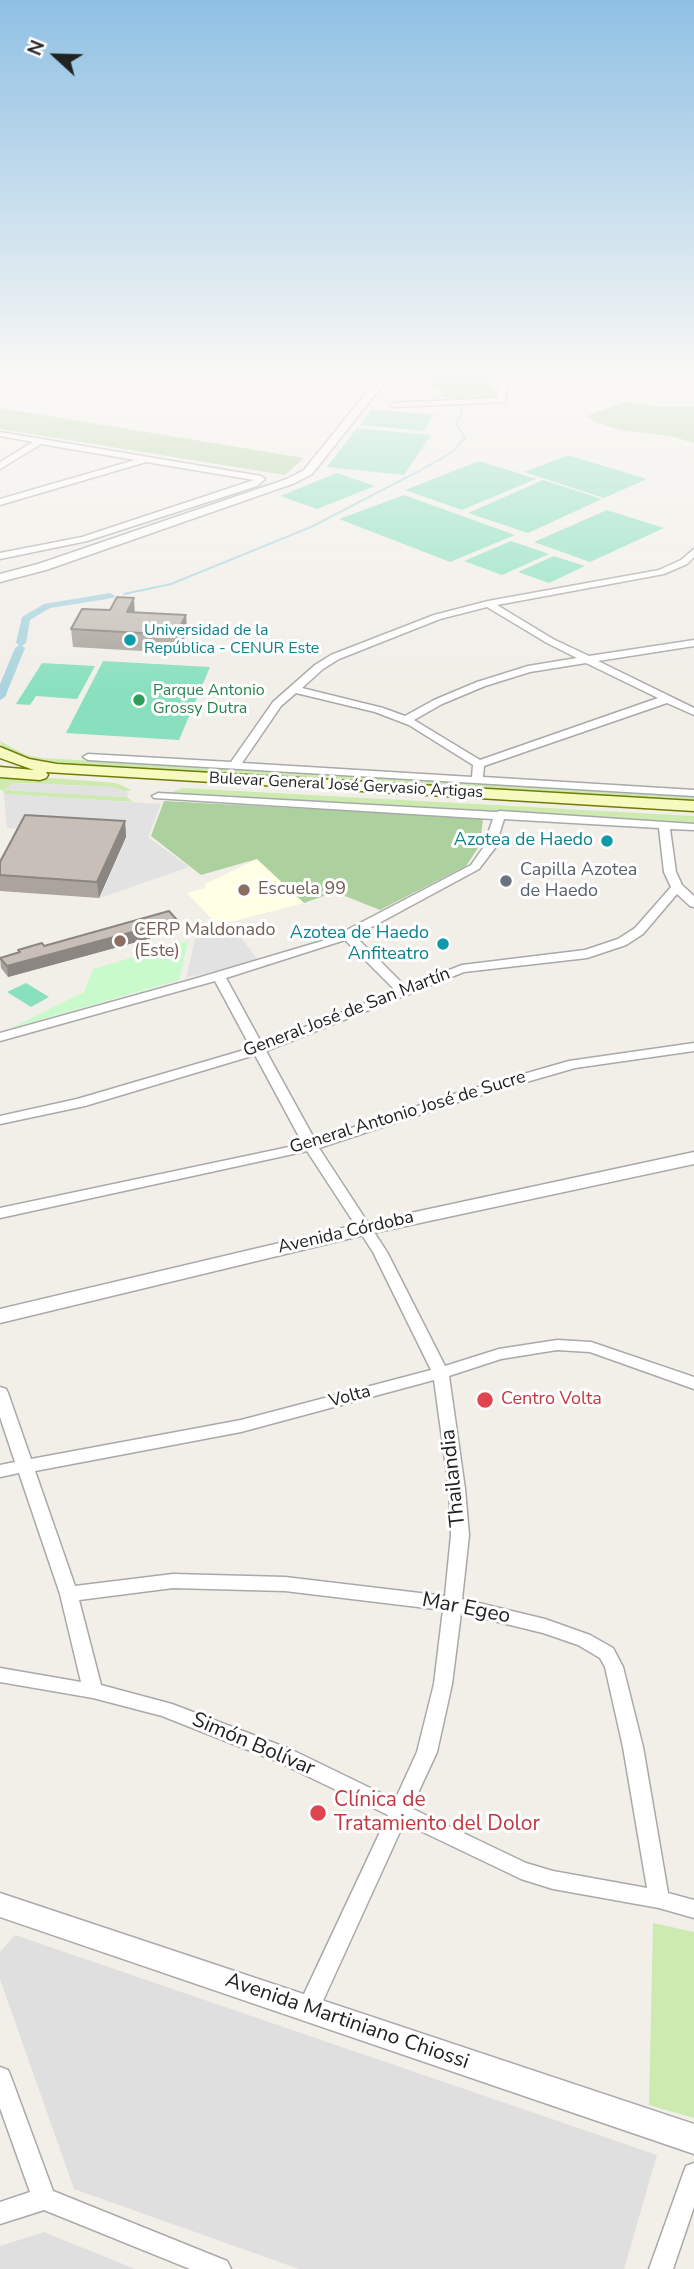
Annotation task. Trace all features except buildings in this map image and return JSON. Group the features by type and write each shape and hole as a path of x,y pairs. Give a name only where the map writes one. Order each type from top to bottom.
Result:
{"main road":[{"name":"Bulevar General José Gervasio Artigas","path":"0,752 25,763 57,769 694,806"},
{"name":"Bulevar General José Gervasio Artigas","path":"0,772 694,813"}],"street":[{"path":"0,502 64,483"},
{"path":"0,556 84,539 251,483"},
{"path":"2,573 102,546 285,483"},
{"path":"218,496 231,503"},
{"path":"234,766 277,704 335,657 437,617 488,604 661,572 684,562 694,552"},
{"path":"488,604 550,641 694,712"},
{"path":"406,720 438,702 481,684 528,669 694,643"},
{"path":"294,688 379,710 406,720 479,764"},
{"path":"479,764 667,699"},
{"name":"Bulevar General José Gervasio Artigas","path":"88,757 694,793"},
{"path":"477,780 479,764"},
{"name":"Bulevar General José Gervasio Artigas","path":"158,796 694,827"},
{"path":"0,1037 219,976 347,935 475,867 489,848 500,814"},
{"path":"664,825 670,872 677,887 694,903"},
{"name":"General José de San Martín","path":"0,1120 80,1103 258,1049 472,967 587,954 622,942 639,931 677,887"},
{"path":"347,935 404,992"},
{"name":"Thailandia","path":"219,976 311,1146 380,1252 441,1373 460,1535 443,1684 430,1738 400,1813 308,2009"},
{"name":"General Antonio José de Sucre","path":"0,1213 311,1146 538,1073 618,1056 694,1047"},
{"name":"Avenida Córdoba","path":"0,1316 363,1229 694,1158"},
{"name":"Volta","path":"0,1471 241,1426 441,1373 499,1354 557,1345 591,1347 694,1383"},
{"path":"0,1393 69,1594 93,1691"},
{"name":"Mar Egeo","path":"69,1594 173,1581 285,1584 453,1604 545,1626 584,1640 607,1653 614,1667 633,1747 659,1899"},
{"name":"Simón Bolívar","path":"0,1675 93,1691 165,1709 283,1755 521,1870 590,1888 659,1899 694,1909"},
{"name":"Avenida Martiniano Chiossi","path":"0,1905 694,2139"},
{"path":"0,2077 44,2199"},
{"path":"661,2269 694,2174"},
{"path":"0,2213 44,2199 219,2269"}],"shaded area":[{"path":"13,783 111,787 128,792 127,797 4,790"},
{"path":"4,794 161,804 148,837 189,867 100,898 127,836 7,828"},
{"name":"Escuela 99","path":"257,859 304,903 218,925 187,893 205,888 205,884"},
{"path":"231,924 258,960 186,978 196,935"},
{"path":"15,1935 657,2155 624,2269 299,2269 74,2189 0,1979 0,1952"},
{"path":"44,2232 135,2269 0,2269 0,2246"}],"green space":[{"path":"312,483 366,483 375,486 317,509 280,496"},
{"path":"423,483 527,483 462,510 405,490"},
{"path":"536,483 552,483 602,499 528,533 468,513"},
{"path":"557,483 638,483 604,498"},
{"path":"404,495 515,535 450,562 339,519"},
{"path":"607,510 664,528 590,562 534,542"},
{"path":"511,541 549,554 502,575 464,561"},
{"path":"554,556 585,566 549,583 518,572"},
{"name":"Parque Antonio Grossy Dutra","path":"103,661 210,667 179,740 66,733"},
{"path":"42,663 95,666 77,699 36,696 30,705 16,704"},
{"path":"0,741 26,755 42,758 694,795 694,804 60,766 33,761 4,750"},
{"path":"0,774 116,783 132,790 123,792 111,787 13,783 5,790 127,797 133,802 4,794 3,790 0,790"},
{"path":"183,788 694,816 694,825 169,793"},
{"path":"164,801 483,818 480,845 466,866 380,910 335,892 304,903 257,859 201,875 151,836"},
{"path":"188,941 179,980 11,1028 84,992 93,969"},
{"path":"26,983 49,997 31,1007 7,992"},
{"path":"653,1923 694,1932 694,2118 649,2105"}],"waterway":[{"path":"124,594 171,584 311,527 396,483"},
{"path":"21,643 25,619 47,606 110,596"},
{"path":"0,697 20,648"}],"place":[{"name":"Universidad de la República - CENUR Este","path":"130,640"},
{"name":"Parque Antonio Grossy Dutra","path":"139,700"},
{"name":"Azotea de Haedo","path":"607,841"},
{"name":"Capilla Azotea de Haedo","path":"506,881"},
{"name":"Escuela 99","path":"244,890"},
{"name":"CERP Maldonado (Este)","path":"120,941"},
{"name":"Azotea de Haedo Anfiteatro","path":"443,944"},
{"name":"Centro Volta","path":"485,1400"},
{"name":"Clínica de Tratamiento del Dolor","path":"318,1813"}]}
